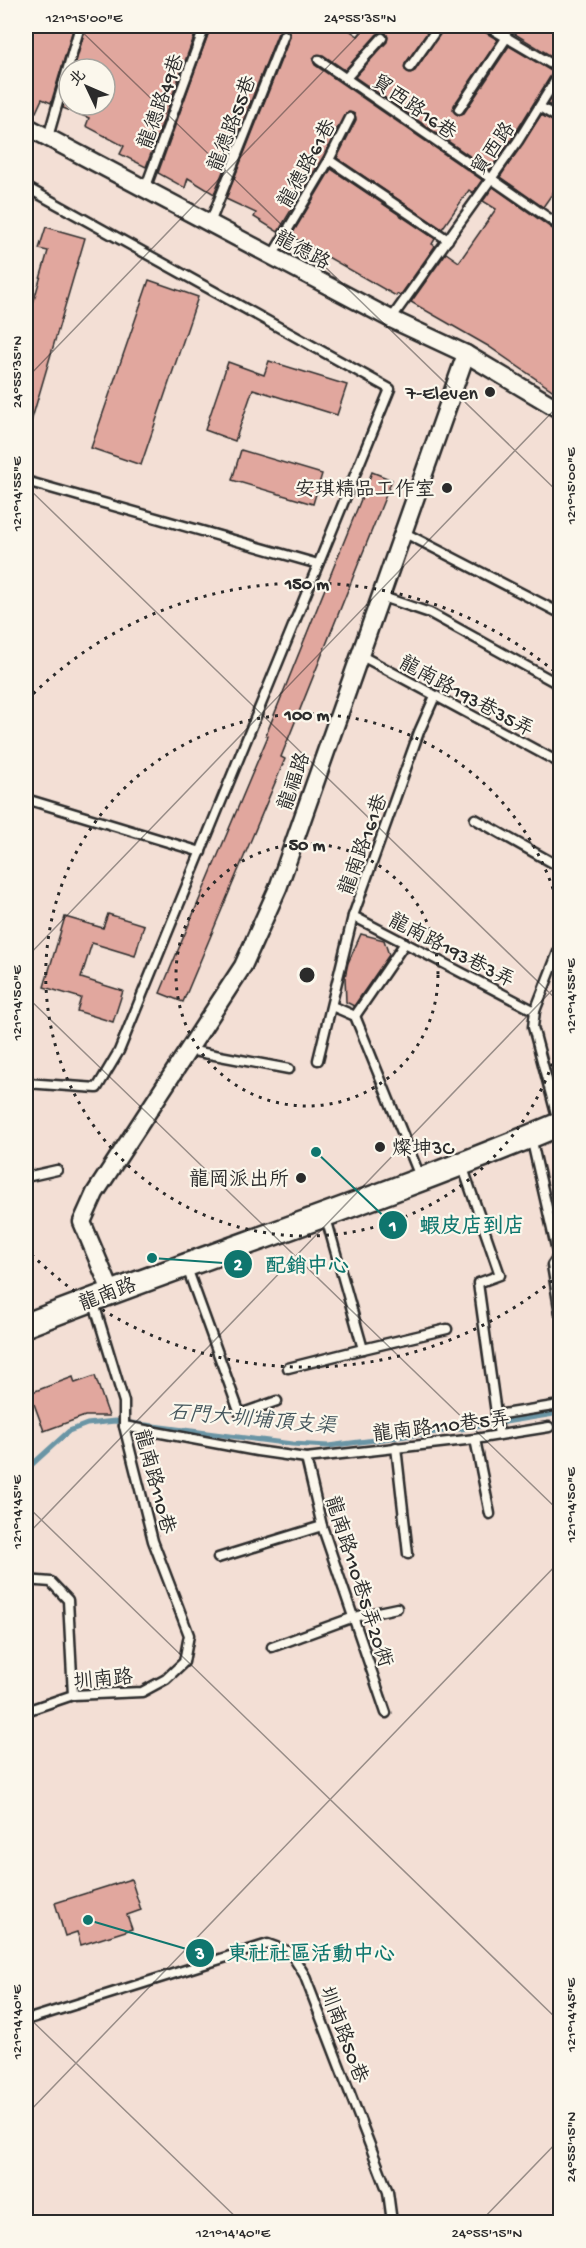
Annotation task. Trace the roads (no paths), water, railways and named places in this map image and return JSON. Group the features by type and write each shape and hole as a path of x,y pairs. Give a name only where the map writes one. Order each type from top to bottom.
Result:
{"main road":[{"name":"龍南路","path":"26,1325 102,1295 462,1165 560,1125"}],"street":[{"name":"龍德路","path":"26,126 390,319 466,354 561,410"},
{"name":"龍福路","path":"102,1295 82,1222 95,1193 243,966 278,888 466,354"}],"lane":[{"path":"48,137 80,26"},
{"name":"龍德路49巷","path":"146,189 205,26"},
{"path":"410,67 439,26"},
{"path":"487,26 561,71"},
{"name":"龍德路55巷","path":"210,223 284,35"},
{"path":"459,109 507,37"},
{"path":"346,78 382,38"},
{"name":"貿西路16巷","path":"318,60 561,226"},
{"name":"貿西路","path":"390,319 491,180 561,71"},
{"path":"540,107 561,119"},
{"name":"龍德路61巷","path":"272,256 329,160 350,118"},
{"path":"329,160 448,240"},
{"path":"26,187 390,390 119,1052 97,1088 26,1083"},
{"path":"26,481 318,564"},
{"path":"403,532 561,613"},
{"path":"380,596 430,613 561,685"},
{"name":"龍南路193巷35弄","path":"359,655 561,763"},
{"name":"龍南路161巷","path":"318,1060 353,916 419,732 435,696"},
{"path":"26,799 201,852"},
{"path":"475,819 561,867"},
{"name":"龍南路193巷3弄","path":"353,916 535,1011"},
{"path":"355,1016 405,944"},
{"path":"560,1125 533,1028 535,1011 561,947"},
{"path":"332,1006 355,1016 421,1179"},
{"path":"188,1050 289,1069"},
{"path":"531,1137 558,1256 552,1265 561,1314"},
{"path":"462,1165 500,1275 478,1282 499,1435"},
{"path":"26,1177 57,1170"},
{"path":"325,1214 363,1349"},
{"path":"186,1265 240,1414 277,1401"},
{"name":"龍南路110巷","path":"102,1295 124,1402 123,1426 153,1541 189,1635"},
{"path":"288,1368 447,1329"},
{"path":"496,1415 561,1405"},
{"name":"龍南路110巷5弄","path":"123,1426 306,1458 475,1439 549,1427"},
{"path":"475,1439 490,1514"},
{"path":"396,1447 408,1554"},
{"name":"龍南路110巷5弄20衖","path":"306,1458 322,1526 386,1713"},
{"path":"218,1558 322,1526"},
{"path":"26,1580 51,1582 68,1600 73,1695"},
{"path":"272,1647 354,1617 398,1608"},
{"name":"圳南路","path":"26,1711 73,1695 142,1692 166,1679 184,1662 189,1635"},
{"name":"圳南路50巷","path":"26,2020 268,1944 290,1952 304,1974 388,2192 392,2223"}],"waterway":[{"name":"石門大圳埔頂支渠","path":"26,1470 69,1431 87,1424 115,1421 292,1444 328,1446 476,1427 560,1413"}],"place":[{"name":"7-Eleven","path":"490,392"},
{"name":"安琪精品工作室","path":"447,488"},
{"name":"燦坤3C","path":"380,1147"},
{"name":"蝦皮店到店","path":"316,1152"},
{"name":"龍岡派出所","path":"301,1178"},
{"name":"配銷中心","path":"152,1258"},
{"name":"東社社區活動中心","path":"88,1920"}]}
